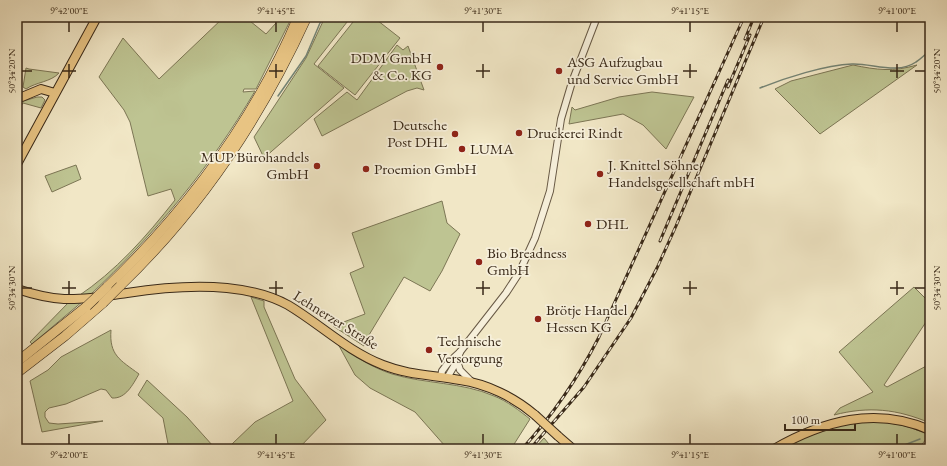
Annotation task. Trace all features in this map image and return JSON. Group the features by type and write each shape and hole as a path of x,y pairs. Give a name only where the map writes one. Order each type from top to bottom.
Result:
{"highway":[{"path":"266,90 298,17"},
{"path":"17,373 103,303 149,257 194,206 226,163 307,17"},
{"path":"17,362 87,306 156,237 189,198 257,106"}],"main road":[{"path":"17,164 97,17"},
{"path":"17,99 41,89 55,93"},
{"name":"Lehnerzer Straße","path":"17,289 51,298 65,299 84,299 130,293 204,287 227,288 250,292 287,305 369,359 405,372 473,382 506,395 535,415 573,449"},
{"path":"774,449 820,426 855,418 887,418 907,422 930,430"}],"street":[{"path":"444,378 442,371 460,352 516,278 535,238 550,191 561,119 572,82 597,17"},
{"path":"444,378 457,361 460,352"},
{"path":"457,361 460,370 473,382"}],"green space":[{"path":"224,17 245,17 266,34 276,23 273,18 274,17 292,17 256,89 244,89 243,92 255,91 238,119 200,174 180,200 113,273 89,296 77,297 118,265 153,227 175,200 171,189 148,196 130,122 124,110 99,77 123,38 159,79"},
{"path":"325,17 351,17 314,64 344,88 264,158 254,137 306,58"},
{"path":"357,17 373,17 400,38 355,95 318,66"},
{"path":"397,45 403,50 408,46 424,90 417,88 407,91 322,136 314,119 347,92 357,100"},
{"path":"853,65 885,70 900,69 917,65 820,134 775,89 791,81"},
{"path":"26,68 59,73 52,78 26,89 23,87"},
{"path":"652,92 694,97 666,149 643,125 623,114 569,124 572,107 575,110 619,97"},
{"path":"42,97 45,100 41,108 23,103 20,108 17,107 17,103"},
{"path":"76,165 81,179 52,192 45,176"},
{"path":"442,201 447,223 460,234 442,271 430,291 404,277 364,346 333,326 365,314 350,273 364,267 352,233"},
{"path":"914,287 930,303 930,316 884,385 887,387 930,364 930,423 918,418 883,410 859,410 834,415 840,408 873,392 839,352"},
{"path":"251,297 264,301 264,307 295,379 326,420 298,449 234,449 232,444 255,422 293,401"},
{"path":"83,301 32,344 30,342 69,302"},
{"path":"111,330 112,345 117,356 121,361 139,374 132,386 117,398 112,398 106,390 101,389 66,404 49,408 45,412 45,417 49,423 58,424 103,421 42,432 30,381 48,370 61,357"},
{"path":"338,344 364,361 392,374 417,380 482,391 504,401 530,419 511,449 442,449 445,446 415,412 370,388 355,375"},
{"path":"147,380 187,417 213,446 212,449 169,449 163,418 138,395"},
{"path":"859,421 895,424 929,435 917,449 781,449 800,439 819,432"},
{"path":"544,438 553,449 534,449"}],"waterway":[{"path":"278,96 306,56 320,23 327,17"},
{"path":"760,88 805,73 841,65 860,64 884,68 901,68 916,62 930,51"},
{"path":"894,449 920,439"}],"railway":[{"path":"522,449 564,396 599,337 744,17"},
{"path":"745,39 754,17"},
{"path":"530,449 584,387 631,318 657,268 676,226 764,17"},
{"path":"728,87 750,35"},
{"path":"660,241 728,80"}],"place":[{"name":"DDM GmbH & Co. KG","path":"440,67"},
{"name":"ASG Aufzugbau und Service GmbH","path":"559,71"},
{"name":"Druckerei Rindt","path":"519,133"},
{"name":"Deutsche Post DHL","path":"455,134"},
{"name":"LUMA","path":"462,149"},
{"name":"MUP Bürohandels GmbH","path":"317,166"},
{"name":"Proemion GmbH","path":"366,169"},
{"name":"J. Knittel Söhne Handelsgesellschaft mbH","path":"600,174"},
{"name":"DHL","path":"588,224"},
{"name":"Bio Breadness GmbH","path":"479,262"},
{"name":"Brötje Handel Hessen KG","path":"538,319"},
{"name":"Technische Versorgung","path":"429,350"}]}
